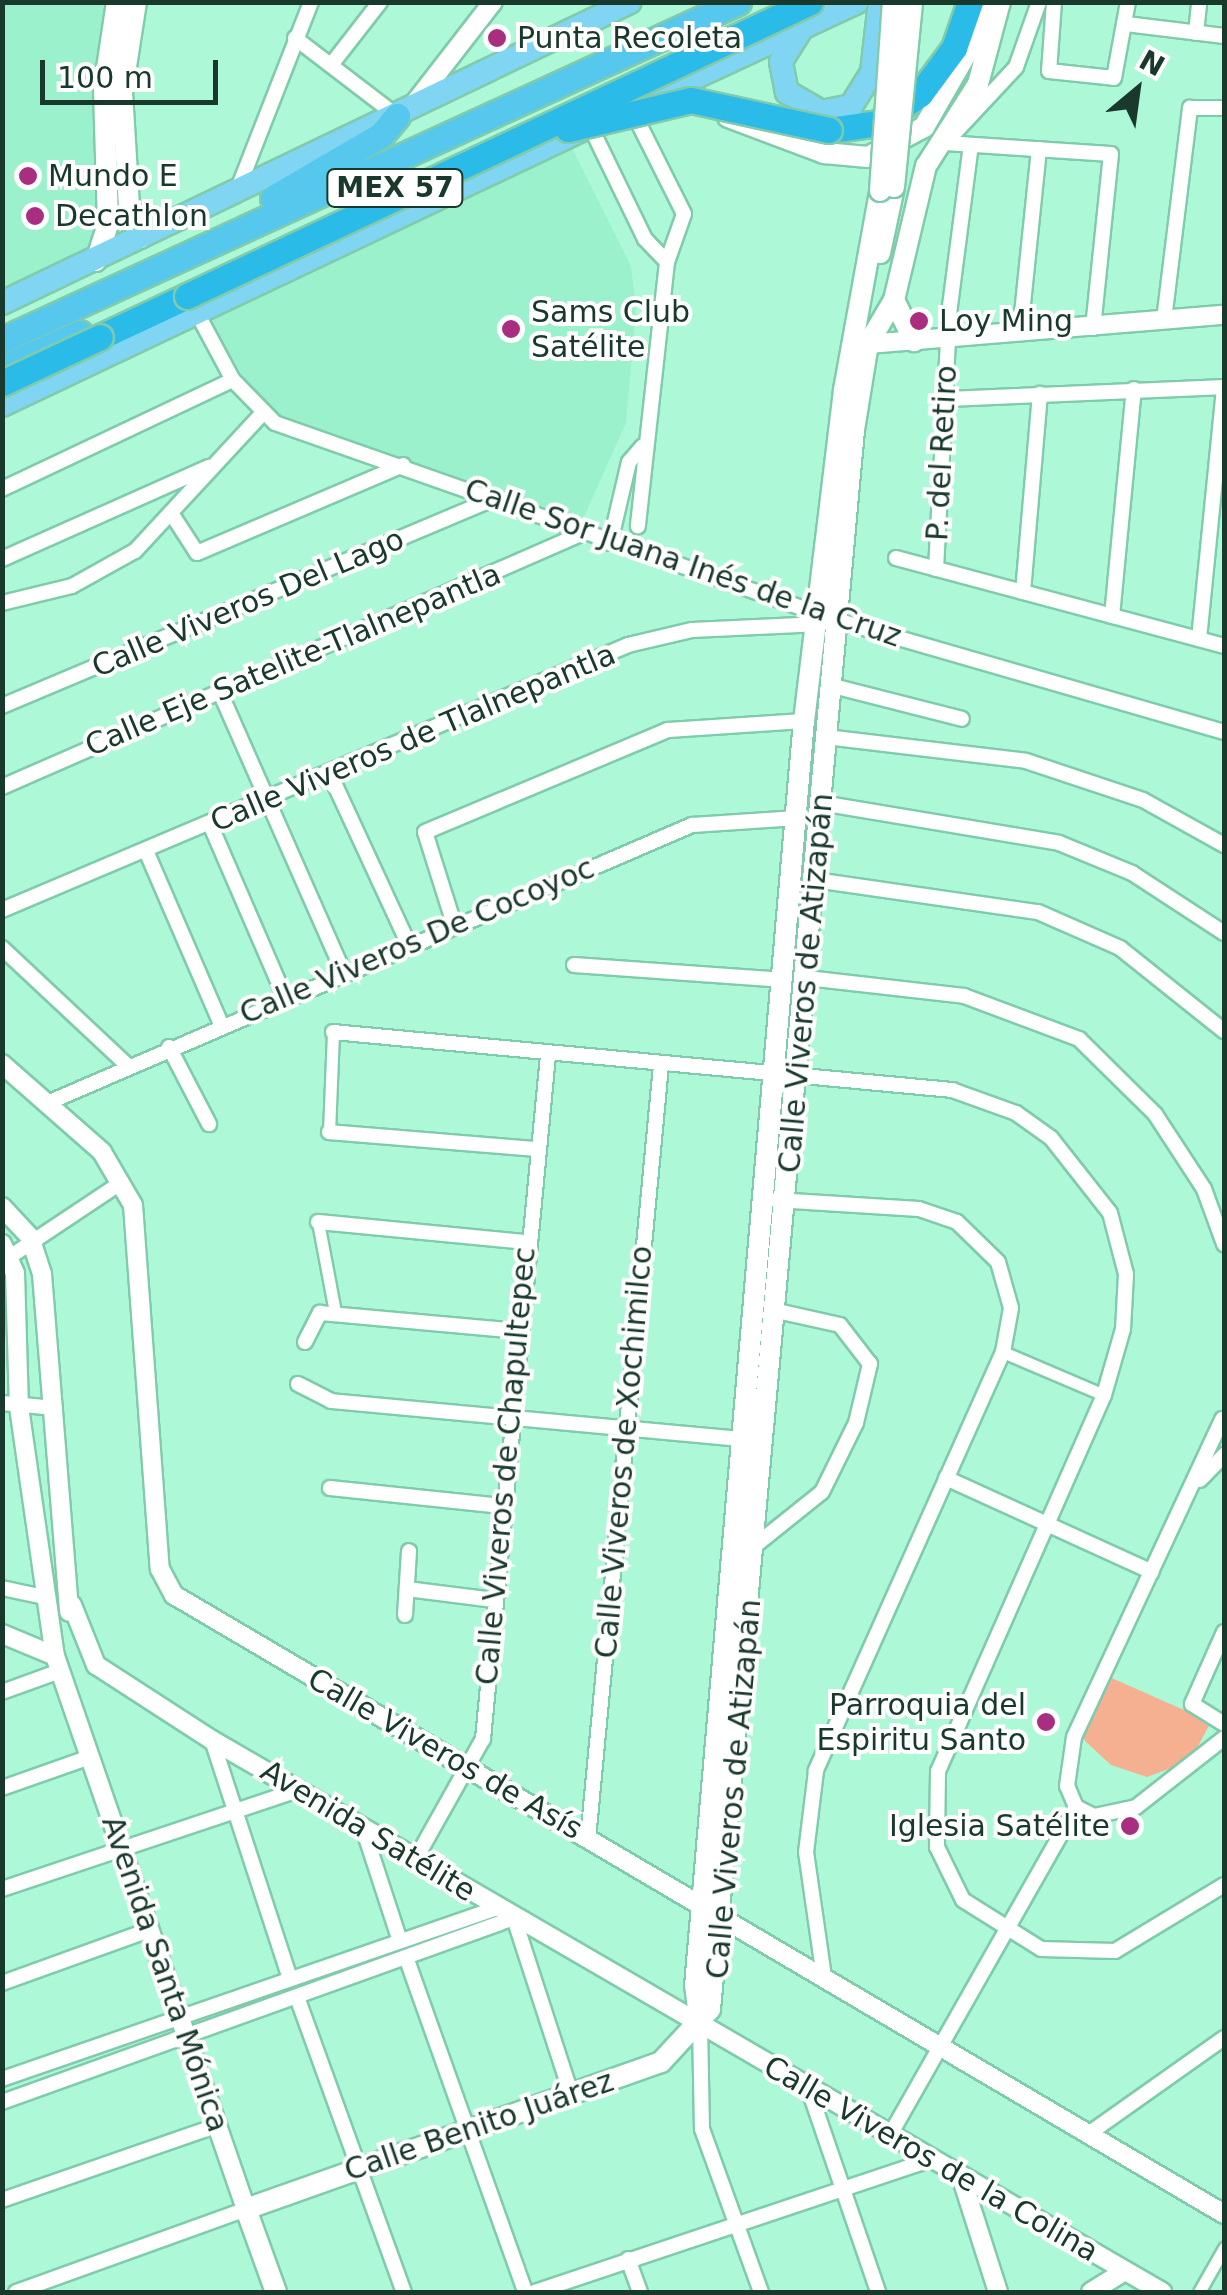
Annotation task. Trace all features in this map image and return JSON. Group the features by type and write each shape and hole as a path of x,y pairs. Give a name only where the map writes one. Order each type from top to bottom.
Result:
{"highway":[{"name":"MEX 57","path":"2,340 738,2"},
{"name":"MEX 57","path":"13,363 322,223 784,2"},
{"path":"487,152 663,102 709,102 829,130 864,128 910,103 946,62 969,6"},
{"path":"2,383 487,152 807,14"},
{"path":"240,228 258,206 381,134 403,112"},
{"path":"322,223 370,226"},
{"path":"2,392 13,363"}],"main road":[{"path":"96,260 108,225 116,2"},
{"path":"136,2 113,90 129,207 141,238"},
{"path":"2,303 630,2"},
{"path":"2,406 370,226 551,144 807,14 857,2"},
{"path":"887,189 912,2"},
{"path":"551,144 594,134 636,118 700,111 824,153 868,158 924,127 997,2"},
{"name":"Calle Viveros de Atizapán","path":"861,344 894,300 938,148 978,84 997,2"},
{"path":"807,14 785,50 781,81 807,108 836,110 867,86 884,6"},
{"path":"884,6 887,189"},
{"name":"Calle Viveros de Atizapán","path":"700,2024 714,1997 724,1917 757,1544 755,1440 765,1200 804,721 823,619 861,344 858,318 887,189"},
{"path":"894,300 914,341"},
{"name":"Calle Viveros de Atizapán","path":"700,2024 694,1986 755,1440 777,1311 807,978 829,685 823,619"},
{"name":"Calle Benito Juárez","path":"246,2208 361,2166 572,2098 662,2062 700,2024"},
{"name":"Avenida Santa Mónica","path":"246,2208 276,2292"}],"street":[{"path":"237,191 311,2"},
{"path":"331,65 380,2"},
{"path":"295,38 403,112 493,2"},
{"path":"938,148 1016,67 1039,2"},
{"path":"1054,2 1051,72 1116,77 1128,2"},
{"path":"1196,32 1199,2"},
{"path":"1126,24 1224,36"},
{"path":"1164,320 1190,108 1224,108"},
{"path":"636,118 684,214 667,262 643,446 638,526"},
{"path":"594,134 645,240 667,262"},
{"path":"938,148 971,145 1111,154 1093,328"},
{"name":"P. del Retiro","path":"936,568 948,399 948,336 971,145"},
{"path":"1020,333 1039,148"},
{"path":"2,603 92,577 174,516 210,466 261,415 233,380 197,313"},
{"path":"861,344 1224,315"},
{"path":"2,488 233,380"},
{"path":"948,399 1224,388 1199,639"},
{"path":"1112,616 1134,390"},
{"path":"1023,592 1040,394"},
{"name":"Calle Sor Juana Inés de la Cruz","path":"261,415 823,619 1224,732"},
{"path":"610,543 629,462 643,446"},
{"path":"2,559 210,466"},
{"path":"174,516 197,553 404,466"},
{"name":"Calle Viveros Del Lago","path":"2,706 493,499"},
{"name":"Calle Eje Satelite-Tlalnepantla","path":"2,786 583,533"},
{"path":"896,558 1224,646"},
{"name":"Calle Viveros de Tlalnepantla","path":"2,910 147,854 265,798 661,635 823,619"},
{"path":"829,685 962,720"},
{"path":"219,690 342,969"},
{"path":"454,924 425,832 668,730 804,721"},
{"path":"826,737 1026,761 1143,800 1224,845"},
{"path":"330,772 408,943"},
{"path":"821,803 1058,843 1132,873 1224,933"},
{"name":"Calle Viveros De Cocoyoc","path":"46,1104 342,969 692,825 798,818"},
{"path":"210,824 284,995"},
{"path":"147,854 221,1024"},
{"path":"815,880 1038,912 1120,948 1224,1031"},
{"path":"2,948 128,1066"},
{"path":"574,965 784,980"},
{"path":"807,978 964,996 1079,1040 1155,1114 1204,1189 1224,1244"},
{"path":"536,1149 329,1132 333,1032 986,1099 1081,1168 1110,1213 1126,1274 1104,1396 955,1727 932,1815 948,1877 1006,1934 1041,1949 1114,1950 1224,1885"},
{"path":"169,1048 209,1124"},
{"name":"Calle Viveros de Chapultepec","path":"415,1860 470,1769 483,1738 525,1242 548,1055"},
{"name":"Calle Viveros de Asís","path":"2,1064 122,1182 138,1222 163,1583 1224,2214"},
{"name":"Calle Viveros de Xochimilco","path":"588,1838 661,1066"},
{"path":"57,1663 11,1405 18,1352 7,1250 122,1182"},
{"path":"765,1200 919,1208 957,1222 998,1262 1007,1284 1003,1352 807,1807 824,1977"},
{"path":"2,1207 30,1236 50,1350 72,1605 57,1663 2,1692"},
{"path":"335,1312 318,1222 525,1242"},
{"path":"757,1544 822,1492 856,1422 870,1364 840,1325 777,1311"},
{"path":"305,1342 311,1318 335,1312 517,1331"},
{"path":"18,1352 50,1350"},
{"path":"1003,1352 1104,1396"},
{"path":"298,1384 332,1402 755,1440"},
{"path":"1224,1403 1223,1422 1196,1484 1074,1737 1067,1786 1076,1807 1094,1816 1136,1807 1224,1738"},
{"path":"11,1405 55,1408"},
{"path":"1196,1484 1224,1456"},
{"path":"946,1478 1152,1572"},
{"path":"330,1488 502,1506"},
{"path":"405,1615 409,1551"},
{"path":"2,1588 72,1605"},
{"path":"407,1589 494,1600"},
{"name":"Avenida Satélite","path":"72,1605 96,1665 212,1740 700,2024"},
{"path":"1224,1632 1192,1704 1224,1724"},
{"path":"2,1634 57,1663"},
{"name":"Avenida Santa Mónica","path":"57,1663 246,2208"},
{"path":"212,1740 290,1979"},
{"path":"2,1788 87,1758"},
{"path":"2,1889 298,1790"},
{"path":"890,2136 1076,1807"},
{"path":"362,1828 400,1942"},
{"path":"2,2079 400,1942 506,1913"},
{"path":"2,2102 406,1957 506,1913"},
{"path":"506,1913 572,2098"},
{"path":"2,1983 149,1930"},
{"path":"406,1957 525,2292"},
{"path":"297,1996 404,2292"},
{"path":"700,2024 702,2130 760,2292"},
{"name":"Calle Viveros de la Colina","path":"700,2024 1124,2271 1147,2289"},
{"path":"1088,2135 1224,2038"},
{"path":"808,2087 840,2191 878,2292"},
{"path":"2,2200 219,2124"},
{"path":"535,2292 932,2159"},
{"path":"961,2176 998,2292"},
{"path":"16,2292 246,2208"},
{"path":"1199,2292 1224,2248"},
{"path":"628,2259 640,2292"},
{"path":"1092,2292 1124,2271"}],"shaded area":[{"name":"Mundo E","path":"2,3 117,3 96,261 2,303"},
{"path":"572,148 631,266 636,310 626,423 582,521 280,415 258,399 206,318"},
{"path":"1105,1675 1211,1722 1190,1761 1147,1777 1111,1765 1085,1741 1081,1730"}],"place":[{"name":"Punta Recoleta","path":"497,38"},
{"name":"Mundo E","path":"28,176"},
{"name":"Decathlon","path":"35,216"},
{"name":"Loy Ming","path":"919,321"},
{"name":"Sams Club Satélite","path":"511,329"},
{"name":"Parroquia del Espiritu Santo","path":"1046,1722"},
{"name":"Iglesia Satélite","path":"1130,1826"}]}
